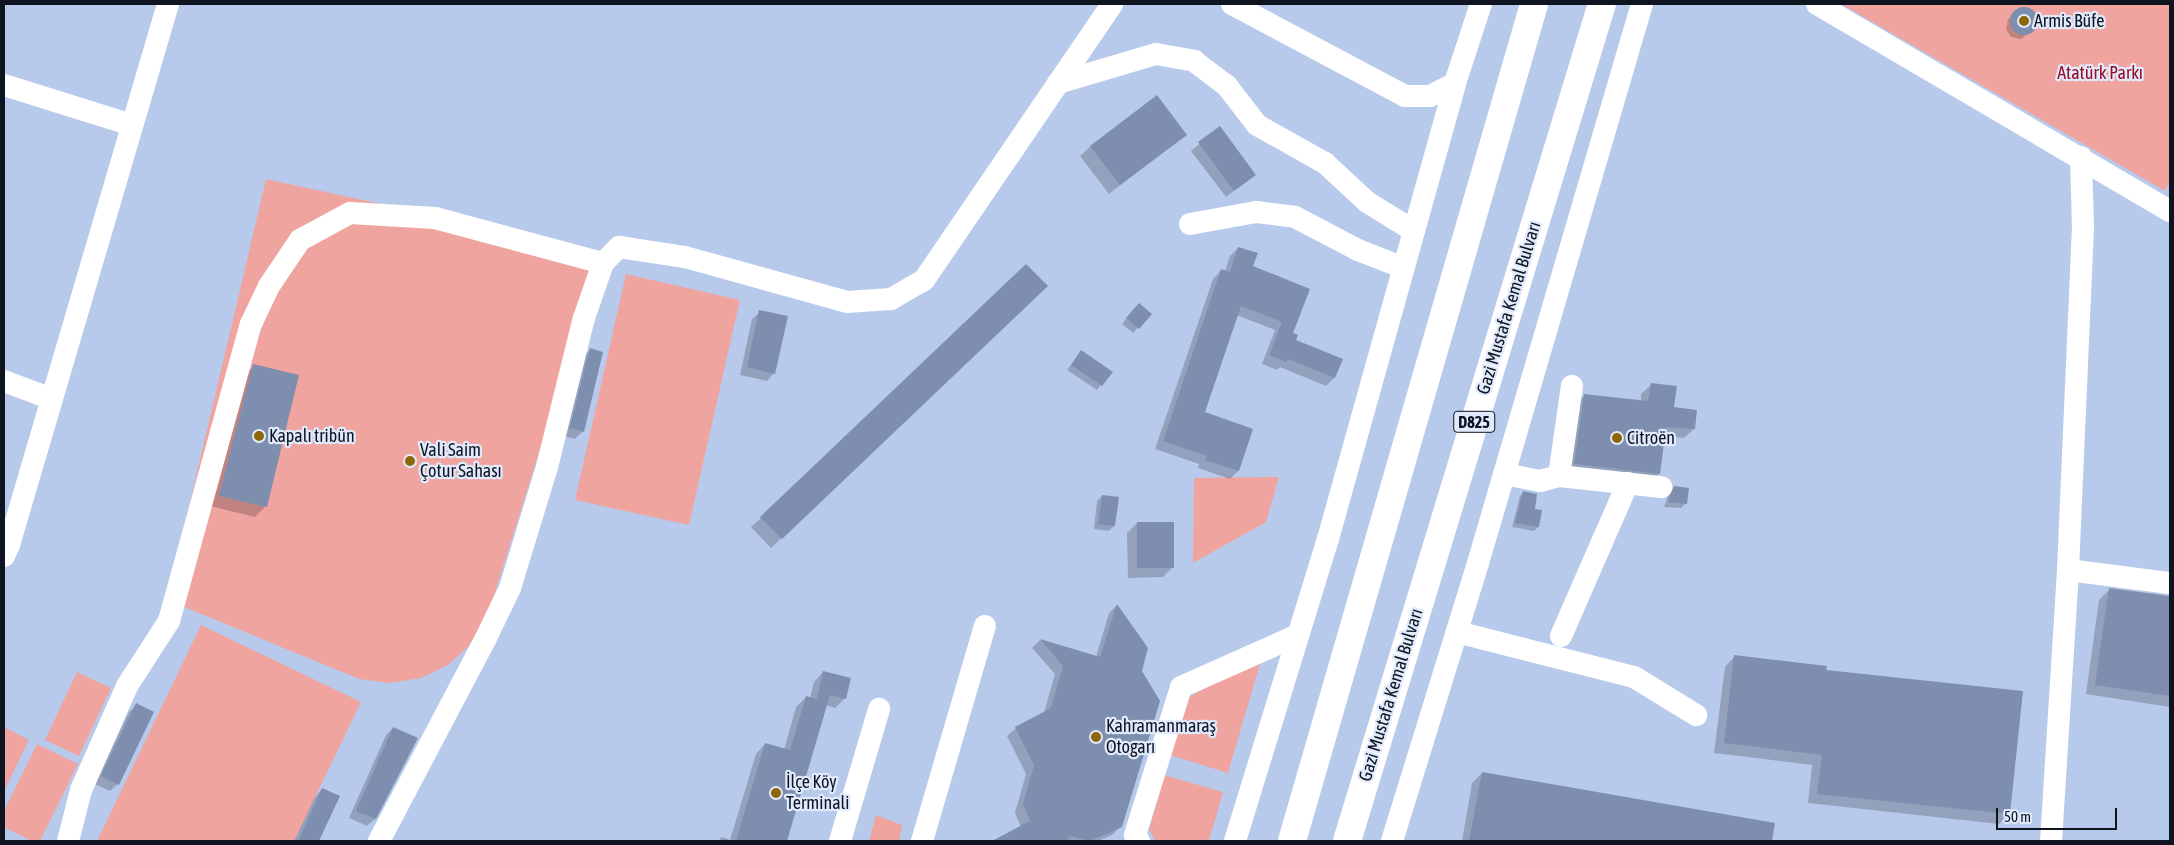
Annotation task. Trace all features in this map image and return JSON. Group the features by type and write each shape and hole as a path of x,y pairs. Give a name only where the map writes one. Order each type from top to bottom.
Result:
{"highway":[{"path":"1292,841 1534,4"},
{"name":"Gazi Mustafa Kemal Bulvarı","path":"1347,841 1602,4"}],"street":[{"path":"4,556 168,4"},
{"path":"379,841 486,638 510,588 547,467 584,318 603,262 619,247 685,257 847,302 891,299 924,280 1112,4"},
{"path":"1232,4 1405,96 1430,96 1455,83"},
{"path":"1235,841 1328,540 1455,83 1481,4"},
{"path":"1392,841 1504,474 1642,4"},
{"path":"1817,4 2081,157 2170,211"},
{"path":"1058,83 1156,54 1194,60 1227,86 1257,125 1325,163 1367,202 1414,231"},
{"path":"4,85 132,125"},
{"path":"2051,841 2068,570 2083,229 2081,157"},
{"path":"68,841 81,790 127,686 169,621 251,324 269,286 300,240 350,212 435,218 603,262"},
{"path":"1190,224 1256,212 1295,217 1358,250 1404,268"},
{"path":"4,380 52,398"},
{"path":"1559,476 1572,386"},
{"path":"1504,474 1540,480 1559,476 1661,487"},
{"path":"1561,636 1628,483"},
{"path":"2068,570 2170,583"},
{"path":"922,841 985,626"},
{"path":"1456,632 1634,677 1696,715"},
{"path":"1139,841 1135,835 1181,687 1298,635"},
{"path":"840,841 879,710"}],"green space":[{"name":"Atatürk Parkı","path":"1841,4 2170,4 2170,181 2165,191"},
{"path":"266,179 602,252 490,608 469,646 448,665 421,678 390,683 359,679 167,600"},
{"path":"626,274 740,300 689,525 575,500"},
{"path":"1279,477 1266,522 1193,563 1194,478"},
{"path":"201,625 361,702 294,841 97,841"},
{"path":"1262,657 1228,773 1170,755 1189,697"},
{"path":"77,672 111,688 79,756 45,740"},
{"path":"4,727 29,740 4,791"},
{"path":"37,744 78,764 40,841 32,841 4,827 4,811"},
{"path":"1164,775 1223,792 1209,841 1156,841 1149,830"},
{"path":"876,815 902,825 899,841 869,841"}],"building":[{"name":"Armis Büfe","path":"2024,7 2034,11 2038,21 2034,31 2024,35 2014,31 2010,21 2014,11"},
{"path":"1157,95 1187,135 1120,185 1090,146"},
{"path":"1220,126 1256,175 1234,191 1198,142"},
{"path":"1238,247 1258,253 1253,266 1310,289 1293,333 1298,335 1296,340 1343,359 1335,378 1288,359 1287,362 1269,355 1282,322 1241,306 1205,412 1253,429 1239,471 1205,460 1207,456 1163,441 1221,269 1230,272"},
{"path":"1026,264 1048,286 782,539 760,517"},
{"path":"1139,303 1152,314 1139,329 1126,318"},
{"path":"759,310 788,316 775,374 747,367"},
{"path":"590,348 603,352 584,432 570,428"},
{"path":"1081,350 1113,372 1102,386 1071,365"},
{"name":"Kapalı tribün","path":"253,364 299,375 267,507 219,496"},
{"name":"Citroën","path":"1651,383 1677,386 1674,407 1697,410 1695,429 1666,427 1660,474 1574,464 1584,394 1648,401"},
{"path":"1674,486 1689,488 1687,504 1668,502"},
{"path":"1523,491 1537,494 1535,509 1542,510 1539,527 1515,523"},
{"path":"1102,495 1119,497 1115,526 1098,524"},
{"path":"1137,522 1174,522 1174,568 1137,568"},
{"path":"2109,588 2170,596 2170,696 2095,685"},
{"name":"Kahramanmaraş Otogarı","path":"1117,604 1148,648 1142,671 1160,701 1122,827 1090,841 1069,836 1068,841 992,841 1030,821 1023,804 1034,765 1015,727 1051,708 1063,666 1040,639 1100,657"},
{"path":"1734,655 1827,666 1826,670 2023,691 2010,814 1817,794 1822,755 1724,743"},
{"name":"İlçe Köy Terminali","path":"823,671 851,678 846,699 830,695 787,841 736,841 765,743 790,750 806,696 817,699"},
{"path":"136,703 154,712 119,785 101,776"},
{"path":"393,727 418,738 376,819 356,811"},
{"path":"1482,772 1775,823 1772,841 1469,841"},
{"path":"322,788 340,796 319,841 298,841"}],"place":[{"name":"Armis Büfe","path":"2024,21"},
{"name":"Kapalı tribün","path":"259,436"},
{"name":"Citroën","path":"1617,438"},
{"name":"Vali Saim Çotur Sahası","path":"410,461"},
{"name":"Kahramanmaraş Otogarı","path":"1096,737"},
{"name":"İlçe Köy Terminali","path":"776,793"}]}
